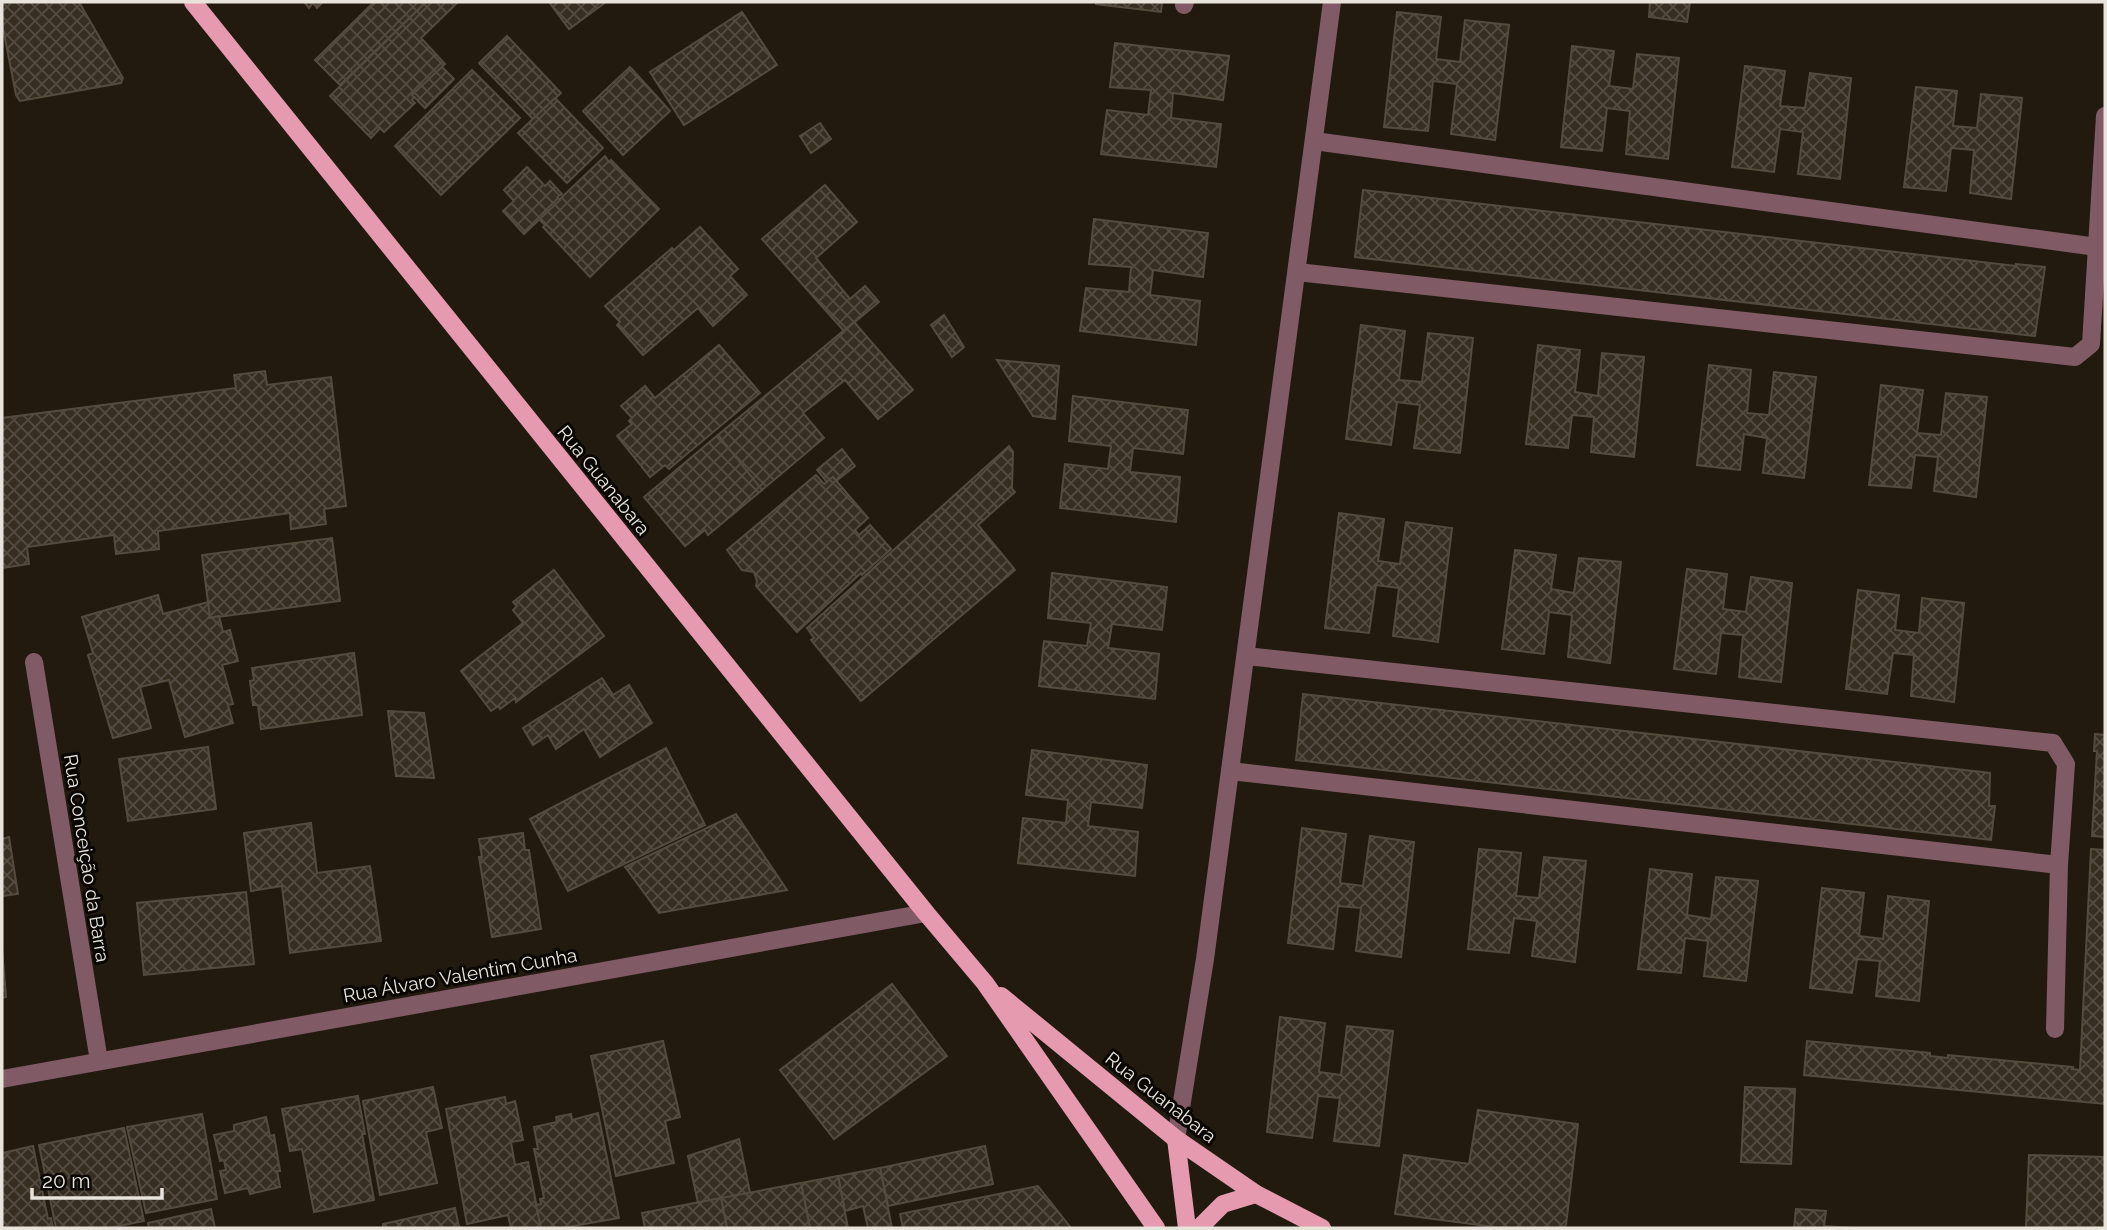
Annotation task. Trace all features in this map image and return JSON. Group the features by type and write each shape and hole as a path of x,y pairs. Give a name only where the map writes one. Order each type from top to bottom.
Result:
{"main road":[{"name":"Rua Guanabara","path":"193,2 985,983 1156,1228"},
{"name":"Rua Guanabara","path":"985,983 1176,1139 1256,1194 1322,1228"},
{"path":"1176,1139 1187,1228"},
{"path":"1199,1228 1223,1204 1256,1194"}],"street":[{"path":"1176,1139 1205,959 1332,2"},
{"path":"1297,272 2075,357 2091,344 2105,116"},
{"path":"1314,141 2097,247"},
{"path":"1246,656 2053,743 2066,764 2059,865 2055,1029"},
{"name":"Rua Conceição da Barra","path":"34,662 99,1061"},
{"path":"1230,771 2059,865"},
{"name":"Rua Álvaro Valentim Cunha","path":"2,1079 926,913"}],"building":[{"path":"2,2 79,2 123,78 121,83 20,101 16,95 2,23"},
{"path":"304,2 323,2 317,8 313,3 309,8"},
{"path":"374,2 426,2 340,85 315,60"},
{"path":"426,2 458,2 421,38 445,64 412,95 415,103 384,132 380,128 371,138 330,96"},
{"path":"549,2 606,2 569,29"},
{"path":"1096,2 1162,2 1161,12"},
{"path":"1650,2 1690,2 1687,22 1649,17"},
{"path":"742,12 777,65 684,125 650,72"},
{"path":"1397,12 1441,17 1436,59 1460,62 1465,20 1509,25 1495,140 1451,134 1457,84 1433,81 1428,131 1384,127"},
{"path":"507,36 561,93 533,119 479,63"},
{"path":"1115,43 1229,56 1223,100 1173,93 1171,118 1221,124 1216,167 1101,154 1107,110 1148,115 1151,90 1110,87"},
{"path":"1572,46 1614,51 1609,86 1633,89 1637,54 1679,58 1668,159 1626,154 1630,111 1607,108 1602,151 1561,147"},
{"path":"1745,66 1785,71 1780,106 1805,108 1810,73 1851,78 1840,179 1798,174 1803,132 1780,129 1774,172 1732,167"},
{"path":"442,67 454,79 425,108 412,95"},
{"path":"630,67 670,111 623,155 583,111"},
{"path":"472,70 520,118 441,195 395,146"},
{"path":"1916,87 1957,91 1953,126 1977,128 1981,94 2022,98 2011,199 1970,193 1974,150 1951,148 1946,191 1904,187"},
{"path":"555,98 603,148 567,183 518,133"},
{"path":"820,123 831,139 811,153 800,136"},
{"path":"605,156 659,209 590,277 543,227 545,225 539,219"},
{"path":"527,167 545,186 550,181 562,194 557,197 560,200 524,234 503,211 514,201 504,190"},
{"path":"825,185 857,222 816,258 850,299 865,286 879,302 844,331 762,239"},
{"path":"1363,190 2016,266 2045,267 2035,336 1355,257"},
{"path":"1094,219 1208,233 1203,277 1153,270 1150,295 1200,301 1196,345 1080,331 1086,288 1129,292 1131,267 1089,264"},
{"path":"700,227 738,269 730,276 747,295 713,326 698,308 643,355 617,325 620,322 605,306"},
{"path":"944,315 964,347 952,357 931,325"},
{"path":"854,322 913,390 878,419 845,380 803,413 824,438 762,490 718,435"},
{"path":"1361,325 1405,331 1399,380 1422,382 1428,333 1473,338 1460,453 1414,448 1420,405 1397,402 1391,445 1346,439"},
{"path":"719,345 760,393 669,469 665,465 650,477 617,436 632,424 629,421 632,418 621,406 645,386 655,398"},
{"path":"1538,345 1580,350 1575,392 1598,396 1602,353 1644,357 1634,457 1591,452 1594,417 1572,415 1568,448 1526,444"},
{"path":"997,360 1059,366 1055,419 1033,416"},
{"path":"1709,365 1751,370 1747,413 1769,415 1774,372 1816,377 1804,478 1763,473 1767,438 1744,434 1740,470 1697,465"},
{"path":"265,371 267,385 331,377 346,506 324,509 326,524 291,529 290,513 158,531 159,549 116,554 114,535 27,547 29,564 2,568 2,418 236,388 234,375"},
{"path":"1881,385 1923,390 1917,433 1941,435 1946,393 1987,397 1976,497 1934,491 1938,457 1915,455 1911,488 1869,485"},
{"path":"1073,396 1188,410 1183,454 1133,448 1130,472 1180,477 1176,522 1060,508 1065,464 1108,469 1111,446 1069,441"},
{"path":"718,435 762,490 708,535 705,530 685,546 644,497"},
{"path":"1009,446 1013,452 1012,489 1015,492 978,525 1015,570 861,701 811,640 814,638 807,628"},
{"path":"842,449 855,466 836,481 833,477 827,482 817,470"},
{"path":"816,475 824,484 833,477 868,518 855,530 859,535 870,525 891,549 797,632 756,586 754,572 742,570 727,550"},
{"path":"1339,513 1384,519 1378,561 1400,564 1406,522 1452,528 1438,642 1393,636 1399,588 1376,585 1369,633 1325,628"},
{"path":"332,538 340,601 210,618 202,555"},
{"path":"1515,550 1556,555 1551,589 1574,593 1579,558 1621,562 1610,663 1568,657 1572,615 1549,612 1544,654 1502,649"},
{"path":"1687,569 1727,574 1723,609 1746,612 1751,577 1792,583 1781,682 1739,677 1743,635 1721,633 1716,674 1674,669"},
{"path":"554,570 604,636 516,702 515,698 500,709 499,706 491,711 461,671 523,623 513,610 517,606 513,602"},
{"path":"1052,573 1167,587 1162,630 1112,624 1108,648 1159,654 1155,699 1039,686 1044,641 1087,646 1091,623 1048,618"},
{"path":"1858,590 1899,595 1895,630 1919,633 1922,598 1964,603 1954,702 1911,696 1914,655 1893,653 1887,694 1846,689"},
{"path":"158,595 163,614 208,602 210,618 219,616 223,632 230,630 238,661 222,665 233,704 228,705 233,723 185,737 169,680 140,687 151,728 113,738 88,655 93,653 82,617"},
{"path":"354,653 362,715 261,729 258,705 253,705 250,681 254,680 252,668"},
{"path":"602,678 613,695 629,685 652,723 600,757 584,729 556,749 548,735 533,745 523,728"},
{"path":"1303,694 1990,773 1989,806 1995,806 1991,840 1296,760"},
{"path":"388,711 424,713 434,778 396,776"},
{"path":"2095,734 2105,735 2105,837 2092,836 2097,751 2094,751"},
{"path":"208,747 216,809 128,821 119,759"},
{"path":"666,748 705,825 568,891 530,819"},
{"path":"1032,750 1147,765 1142,808 1091,802 1088,826 1138,832 1135,876 1018,863 1023,818 1066,823 1068,800 1026,795"},
{"path":"736,814 787,890 659,913 625,867"},
{"path":"311,823 317,873 370,866 381,941 290,953 282,886 251,891 244,833"},
{"path":"1302,828 1346,834 1340,883 1363,886 1370,836 1414,842 1401,957 1356,951 1361,908 1338,906 1333,949 1288,943"},
{"path":"523,833 525,850 529,850 541,929 492,937 479,857 482,857 479,839"},
{"path":"9,837 18,894 2,896 2,839"},
{"path":"1479,849 1521,853 1516,896 1539,898 1544,857 1586,861 1575,962 1532,956 1537,921 1514,918 1509,953 1468,949"},
{"path":"2091,849 2105,850 2105,1104 1804,1075 1807,1041 1930,1053 1930,1056 1948,1058 1948,1055 2073,1067 2072,1069 2080,1070"},
{"path":"1650,869 1692,874 1687,915 1711,919 1716,877 1758,881 1746,981 1704,976 1708,941 1685,938 1681,973 1638,969"},
{"path":"1822,888 1864,893 1859,936 1883,939 1888,896 1929,901 1919,1001 1876,996 1880,961 1857,959 1852,993 1810,988"},
{"path":"246,892 254,964 144,975 137,903"},
{"path":"2,948 6,997 2,998"},
{"path":"892,984 947,1056 834,1139 780,1070"},
{"path":"1280,1017 1325,1023 1319,1072 1341,1075 1347,1026 1393,1031 1379,1146 1334,1141 1340,1098 1318,1096 1312,1138 1267,1132"},
{"path":"663,1041 680,1117 665,1121 674,1163 616,1176 591,1056"},
{"path":"433,1087 442,1128 426,1132 437,1183 380,1195 363,1101"},
{"path":"1745,1087 1795,1089 1791,1164 1741,1162"},
{"path":"358,1096 374,1200 314,1212 302,1149 290,1151 282,1109"},
{"path":"505,1097 506,1104 515,1101 523,1140 511,1142 515,1165 528,1162 541,1228 511,1228 508,1215 467,1224 446,1109"},
{"path":"1478,1110 1578,1124 1564,1228 1502,1228 1395,1214 1404,1155 1469,1164"},
{"path":"598,1113 619,1218 562,1228 541,1228 536,1205 541,1204 540,1199 544,1198 534,1149 538,1149 534,1127 557,1122 556,1117 571,1114 572,1120"},
{"path":"202,1114 217,1199 146,1213 127,1127"},
{"path":"266,1117 270,1136 274,1135 280,1187 250,1194 248,1188 225,1193 220,1171 226,1170 224,1160 220,1161 214,1135 234,1131 234,1125"},
{"path":"124,1128 144,1221 109,1228 56,1228 39,1145"},
{"path":"739,1139 750,1193 698,1203 688,1156"},
{"path":"33,1146 48,1219 51,1218 53,1228 2,1228 2,1153"},
{"path":"985,1146 993,1184 888,1206 880,1168"},
{"path":"2029,1155 2105,1157 2105,1228 2026,1228"},
{"path":"880,1168 892,1228 868,1228 863,1206 845,1211 838,1176"},
{"path":"838,1176 848,1228 810,1228 801,1183"},
{"path":"801,1183 810,1228 727,1228 721,1198"},
{"path":"1038,1186 1071,1228 903,1228 900,1214"},
{"path":"721,1198 727,1228 645,1228 642,1213"},
{"path":"455,1208 459,1227 462,1228 383,1228 383,1224"},
{"path":"211,1209 215,1228 149,1228 148,1223"},
{"path":"1796,1209 1826,1211 1824,1226 1854,1228 1794,1228"}]}
